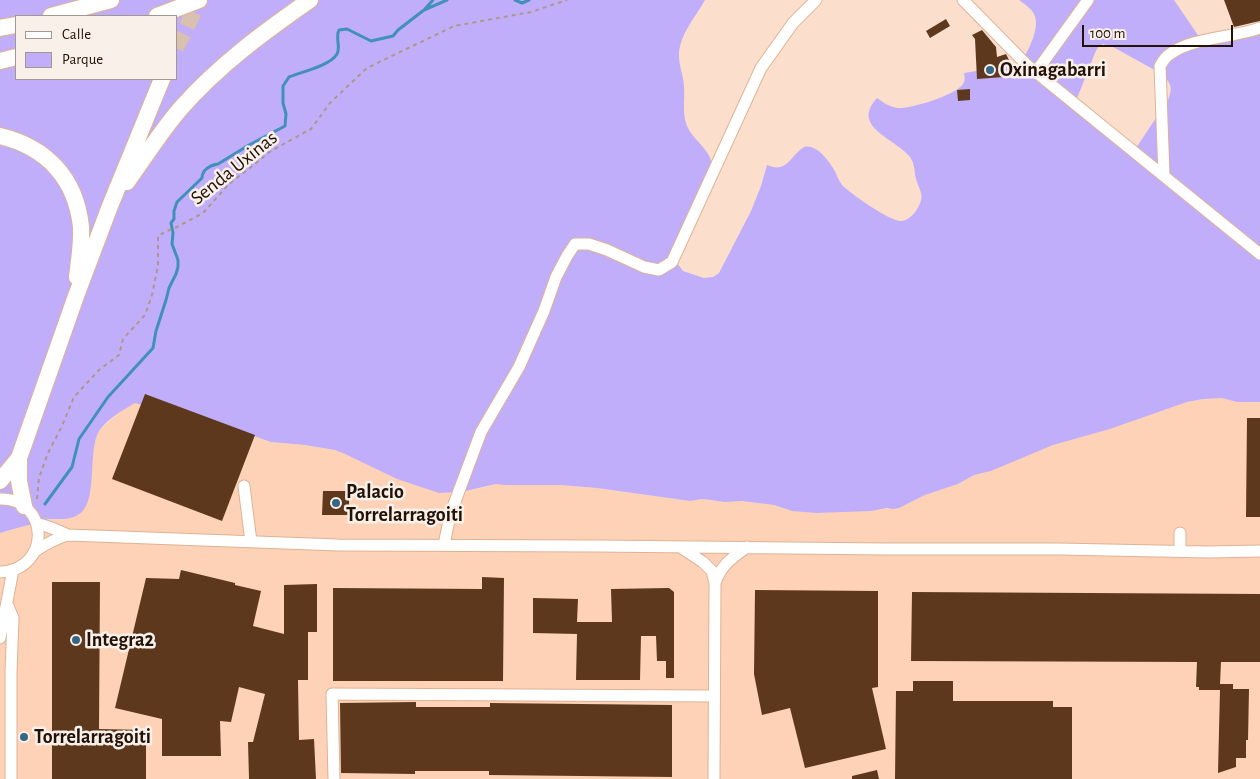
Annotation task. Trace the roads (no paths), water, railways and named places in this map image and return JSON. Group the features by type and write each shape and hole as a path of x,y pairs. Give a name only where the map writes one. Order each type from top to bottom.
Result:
{"highway":[{"path":"55,15 111,0"},
{"path":"160,15 199,0"},
{"path":"110,206 169,123 206,81 255,40 310,0"},
{"path":"0,28 15,25"},
{"path":"0,61 15,57"},
{"path":"0,481 18,458 110,206 162,80"},
{"path":"0,136 34,148 54,165 72,189 81,228 76,296"},
{"path":"18,458 19,482 32,516"}],"street":[{"path":"444,545 450,515 481,432 519,367 544,311 556,278 575,244 588,244 607,250 644,267 659,270 672,262 762,68 793,23 816,0"},
{"path":"963,0 1027,65 1260,254"},
{"path":"1036,72 1088,0"},
{"path":"1164,176 1160,66 1164,58 1185,46 1218,37 1250,32 1260,28"},
{"path":"244,486 251,542"},
{"path":"0,499 12,500 46,525 68,535 106,537 338,545 1260,551"},
{"path":"0,572 22,566 35,551 39,534 32,516"},
{"path":"1180,533 1180,551"},
{"path":"35,551 46,543 68,535"},
{"path":"679,547 716,570"},
{"path":"714,779 715,583 719,554 715,547"},
{"path":"716,570 747,547"},
{"path":"0,638 13,570"},
{"path":"7,604 13,618 11,779"},
{"path":"334,779 332,694 714,696"}],"waterway":[{"path":"425,9 433,0"},
{"path":"45,504 72,467 79,439 108,397 153,348 169,288 178,267 178,260 172,244 173,233 171,223 174,219 177,202 202,178 207,168 218,164 285,126 286,114 283,103 283,86 289,77 322,65 333,58 338,51 339,30 347,29 371,41 393,36 424,10 447,0"},
{"path":"515,0 522,3 529,0"}],"tunnel":[{"path":"178,44 200,0"}],"place":[{"name":"Oxinagabarri","path":"990,70"},
{"name":"Palacio Torrelarragoiti","path":"336,503"},
{"name":"Integra2","path":"76,640"},
{"name":"Torrelarragoiti","path":"24,737"}]}
